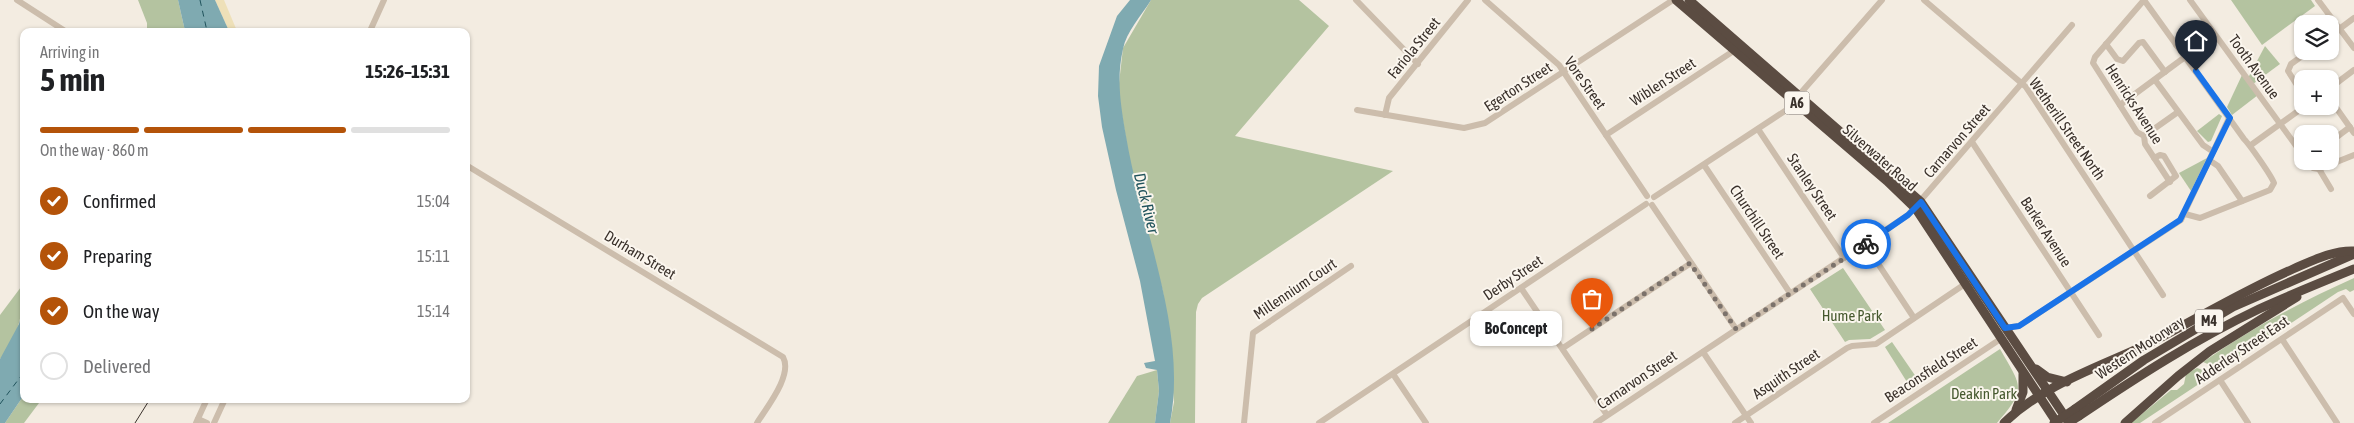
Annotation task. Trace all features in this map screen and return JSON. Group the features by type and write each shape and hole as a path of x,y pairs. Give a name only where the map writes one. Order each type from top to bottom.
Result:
{"highway":[{"name":"Silverwater Road","path":"1675,0 1798,99"},
{"name":"Silverwater Road","path":"1689,0 1918,205 2069,423"},
{"name":"Silverwater Road","path":"1918,205 1965,284 2056,423"},
{"path":"2004,423 2015,412 2047,390 2154,340 2258,284 2343,250 2354,253"},
{"name":"Western Motorway","path":"2069,423 2077,412 2144,360 2233,306 2354,253"},
{"name":"Western Motorway","path":"2056,423 2219,329 2354,269"},
{"path":"2127,423 2159,392 2225,341 2289,303 2307,289"},
{"path":"2028,362 2044,376 2067,382"},
{"path":"2015,412 2023,392 2023,372"}],"street":[{"path":"17,0 60,28"},
{"path":"371,28 384,0"},
{"path":"1356,0 1418,64"},
{"name":"Fariola Street","path":"1385,115 1387,101 1468,0"},
{"name":"Vore Street","path":"1485,0 1554,59 1650,197"},
{"name":"Egerton Street","path":"1357,110 1464,128 1474,128 1485,124 1675,0"},
{"path":"1736,329 1649,205 1655,202 1650,197 1704,165 1758,129 1798,99 1882,0"},
{"name":"Wetherill Street North","path":"1924,0 2023,84 2163,295"},
{"path":"2165,72 2143,42 2138,43 2123,61 2116,58 2106,44 2144,0 2244,139 2251,145 2253,153 2273,180 2273,186 2270,190 2200,218 2185,214"},
{"name":"Tooth Avenue","path":"2190,0 2294,143"},
{"path":"2318,0 2329,15"},
{"path":"2354,18 2339,29 2354,48"},
{"path":"2176,45 2206,23"},
{"name":"Carnarvon Street","path":"1596,423 1865,244 1918,205 2072,25"},
{"name":"Henricks Avenue","path":"2106,44 2095,57 2093,64 2137,132 2144,136 2145,144 2170,182"},
{"name":"Wiblen Street","path":"1606,135 1735,50"},
{"path":"2120,105 2186,57"},
{"path":"2294,81 2288,72 2288,68 2298,60"},
{"path":"2339,81 2354,70"},
{"path":"2155,80 2203,146 2212,151"},
{"path":"2144,136 2178,112"},
{"path":"2339,112 2352,130 2339,136"},
{"path":"2251,145 2294,114"},
{"path":"2005,328 2019,326 2177,224 2185,214 2212,151 2230,118"},
{"name":"Stanley Street","path":"1758,129 1844,258"},
{"name":"Barker Avenue","path":"1972,142 2099,335"},
{"name":"Henricks Avenue","path":"2154,158 2162,155 2172,167"},
{"path":"2339,161 2354,155"},
{"path":"2209,160 2218,166 2242,201"},
{"name":"Churchill Street","path":"1704,165 1790,293"},
{"name":"Durham Street","path":"470,167 778,354 786,363 785,376 757,423"},
{"path":"2150,196 2176,176 2172,167 2164,173"},
{"path":"2320,170 2331,189"},
{"name":"Derby Street","path":"1319,423 1649,205"},
{"path":"1865,244 1914,318 1965,284"},
{"path":"1563,348 1690,263"},
{"name":"Millennium Court","path":"1244,423 1253,332 1351,266"},
{"path":"1521,288 1608,416"},
{"name":"Adderley Street East","path":"2154,423 2343,298 2354,314"},
{"name":"Asquith Street","path":"1735,423 1852,346 1876,344 1914,318"},
{"name":"Beaconsfield Street","path":"1874,423 2002,338"},
{"path":"2282,340 2337,423"},
{"path":"1703,352 1751,423"},
{"path":"1393,374 1426,423"},
{"path":"2220,380 2248,423"},
{"path":"205,403 197,421 207,423"},
{"path":"214,423 223,403"}],"green space":[{"path":"138,0 178,0 184,28 147,28 147,23"},
{"path":"1151,0 1299,0 1329,26 1235,136 1393,171 1202,298 1196,312 1195,423 1170,423 1174,402 1163,292 1130,163 1118,92 1123,48"},
{"path":"2231,0 2311,0 2315,6 2303,15 2294,15 2294,21 2262,45"},
{"path":"2265,46 2280,64 2253,84 2248,78"},
{"path":"2242,75 2258,95 2232,115 2227,107"},
{"path":"2219,114 2222,116 2211,141 2208,142 2197,131"},
{"path":"2207,158 2191,191 2179,173"},
{"name":"Hume Park","path":"1843,268 1885,330 1870,339 1849,340 1845,342 1810,289"},
{"path":"2354,278 2354,290 2350,292 2346,289 2338,292 2140,423 2131,423 2171,390 2177,390 2184,384 2186,374 2197,368 2209,372 2213,369 2210,365 2203,362 2239,338 2315,296"},
{"path":"20,288 19,324 11,343 0,359 0,315"},
{"path":"1892,342 1921,384 1912,390 1885,347"},
{"name":"Deakin Park","path":"2000,349 2013,371 2018,387 2014,402 1997,423 1888,423"},
{"path":"1157,370 1159,391 1155,423 1108,423 1137,376"},
{"path":"20,401 20,403 39,403 24,423 5,423"}],"sand":[{"path":"215,0 224,0 236,28 228,28"}],"water":[{"path":"178,0 215,0 228,28 184,28"},
{"name":"Duck River","path":"1130,0 1151,0 1131,30 1125,43 1121,60 1120,93 1133,171 1168,316 1173,352 1174,388 1170,423 1155,423 1159,391 1157,370 1146,368 1144,363 1155,361 1140,281 1116,190 1102,127 1098,96 1099,66 1117,16"},
{"path":"20,320 20,401 5,423 0,423 0,359"}],"ferry route":[{"path":"200,0 206,28"},
{"path":"0,404 20,377"}],"tram line":[{"path":"135,423 148,403"}],"way so far":[{"path":"1592,329 1690,263 1736,329 1866,244"}],"place":[{"name":"BoConcept","path":"1592,329"}],"route":[{"path":"1866,244 1916,209 1921,202 2005,328 2019,326 2177,224 2185,214 2225,124 2230,118 2196,71"}]}
